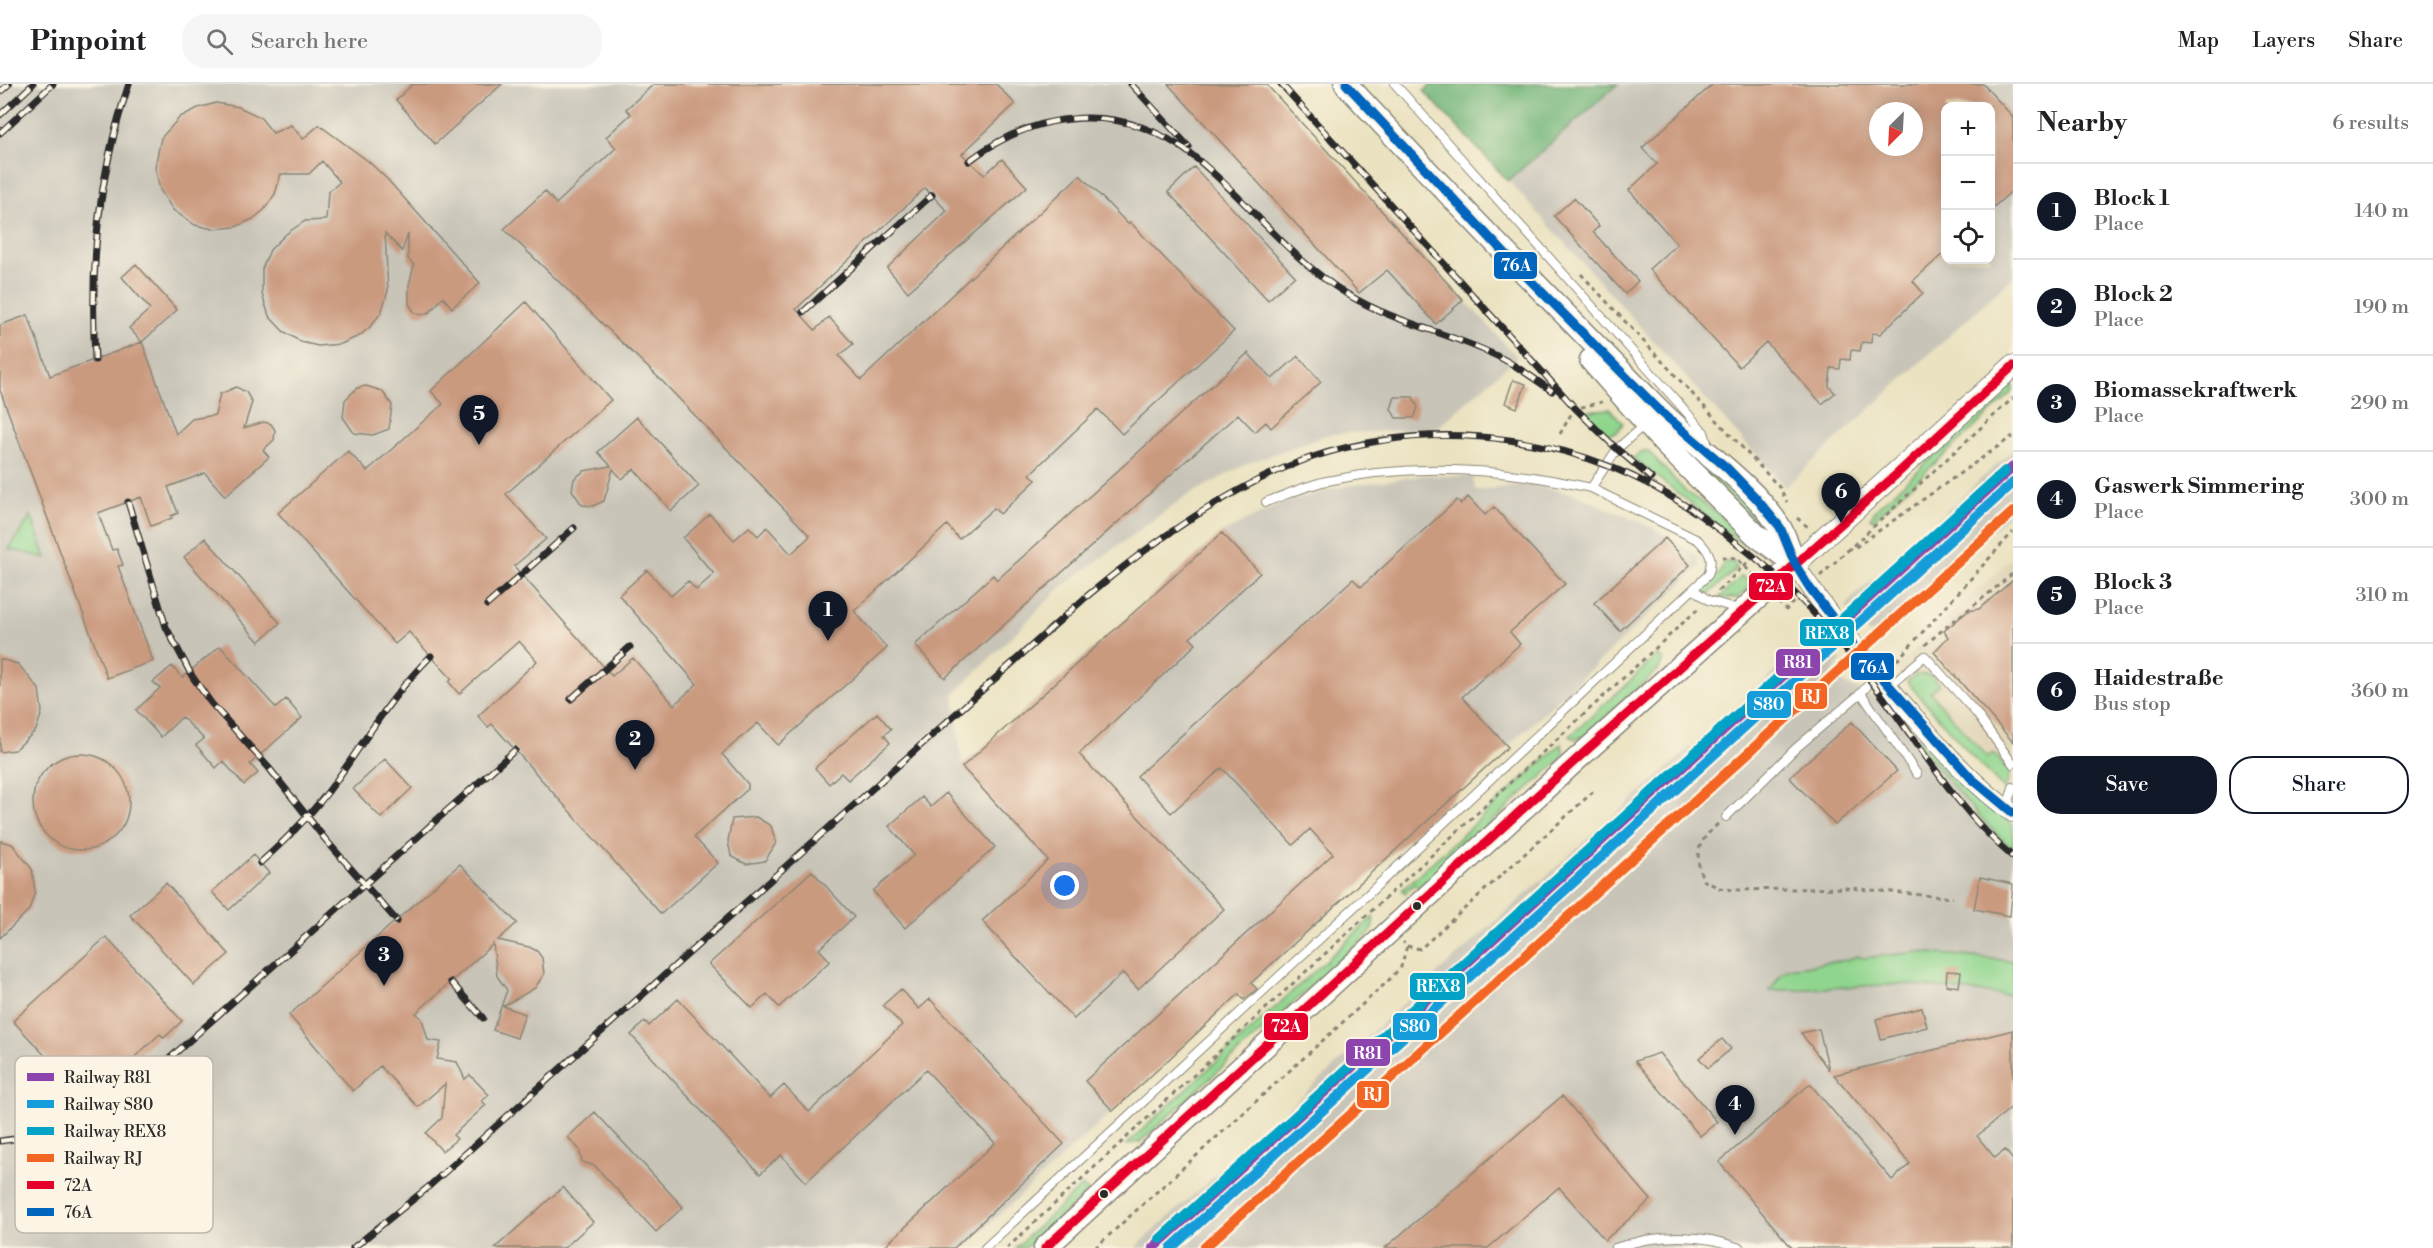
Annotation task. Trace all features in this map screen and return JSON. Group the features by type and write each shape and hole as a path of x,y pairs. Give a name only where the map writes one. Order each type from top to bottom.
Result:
{"main road":[{"path":"1347,84 1522,272 1756,535 1795,564"},
{"path":"1045,1248 1742,610 2013,366"},
{"path":"1652,417 1710,453 1756,498 1780,527 1795,564"}],"street":[{"path":"1795,564 1818,599 1971,778 2010,811"}],"lane":[{"path":"1395,84 1546,250 1704,432 1710,453"},
{"path":"1591,488 1617,449 1652,417"},
{"path":"985,1248 1382,882 1708,575 1712,564 1710,551 1698,540 1591,488 1534,475 1458,468 1407,468 1325,481 1266,502"},
{"path":"1693,589 1708,600 1742,610"},
{"path":"1726,817 1795,749 1861,693 1886,676 1925,656 1976,713 2013,764"},
{"path":"1861,693 1917,774"},
{"path":"2010,811 2013,787"},
{"path":"1615,1248 1639,1240 1674,1236 1740,1248"}],"path":[{"path":"1577,269 1780,488 1788,505"},
{"path":"1831,564 2013,398"},
{"path":"1560,434 1574,409 1605,401"},
{"path":"1847,549 1853,549 2013,436"},
{"path":"1793,514 1811,530"},
{"path":"1886,676 2013,532"},
{"path":"1711,556 1737,558 1757,580"},
{"path":"1007,1248 1754,556"},
{"path":"1921,649 1965,609 1975,606 2013,573"},
{"path":"1773,596 1786,610 1798,598"},
{"path":"1393,928 1407,946 1420,949 1594,791"},
{"path":"1726,817 1704,836 1696,861 1703,880 1719,888 1734,890 1850,888 1953,898"},
{"path":"1095,1248 1387,982 1401,967 1407,946"}],"shaded area":[{"path":"0,84 1266,84 1517,357 1437,428 1330,434 1246,464 1183,498 1059,589 954,694 962,766 1222,533 1285,502 1340,487 1427,475 1473,477 1475,491 1528,484 1574,494 1652,527 1697,555 1700,567 1355,889 963,1248 0,1248"},
{"path":"1618,84 2013,84 2013,277 1785,487 1509,181"},
{"path":"2013,450 2013,512 1881,628 1869,634 1846,608 1852,598"},
{"path":"2013,557 2013,793 2005,790 1978,763 1895,668"},
{"path":"1818,634 1841,660 1831,677 1875,698 1884,694 1942,775 1974,813 2013,850 2013,961 1919,952 1863,958 1857,956 1847,960 1789,968 1782,973 1771,991 1904,984 2013,996 2013,1248 1135,1248 1412,996"}],"green space":[{"path":"1432,84 1618,84 1508,181 1424,91"},
{"path":"2013,384 2013,392 1873,520 1870,518 1879,506"},
{"path":"1610,409 1623,423 1618,431 1606,435 1584,411"},
{"path":"1643,451 1648,451 1686,492 1719,514 1744,541 1742,544 1633,458"},
{"path":"1698,455 1772,526 1764,533 1694,459"},
{"path":"31,516 46,558 9,549"},
{"path":"1724,562 1734,562 1736,569 1708,595 1705,594 1704,589 1720,573"},
{"path":"1742,576 1753,585 1737,598 1719,598"},
{"path":"1658,655 1663,660 1659,669 1585,736 1575,739 1570,736"},
{"path":"1916,674 1930,675 1939,684 1930,692 1987,757 1993,753 2010,771 2005,790 1978,763 1907,682"},
{"path":"1919,735 2013,825 2013,850 1951,784 1917,740"},
{"path":"1561,744 1564,752 1561,759 1419,888 1415,884 1405,893 1402,890"},
{"path":"1373,917 1374,927 1370,933 1140,1142 1126,1145"},
{"path":"1919,952 2013,961 2013,996 1904,984 1770,991 1782,973 1789,968 1847,960 1857,956 1863,958"},
{"path":"1082,1186 1088,1191 1025,1248 1015,1248"}],"building":[{"path":"413,84 502,84 435,144 396,100"},
{"path":"654,84 996,84 1015,104 962,154 984,175 1002,159 1027,187 908,292 887,268 947,211 925,188 796,309 815,330 829,317 853,344 839,356 861,380 1080,175 1128,224 1130,222 1234,331 1122,434 1098,409 1030,474 1036,480 1000,514 994,508 959,539 947,525 854,611 887,648 778,745 758,723 722,754 748,784 748,789 694,837 718,863 661,914 492,724 488,727 478,716 537,661 519,641 459,694 449,682 452,679 409,632 395,644 278,513 348,451 367,471 443,404 431,391 526,302 611,400 506,494 546,539 514,566 612,676 633,658 674,705 697,684 619,595 647,570 671,596 688,581 696,590 714,574 683,538 710,514 734,540 749,527 758,536 767,527 791,554 810,536 663,382 504,229 545,191 556,204 616,148 606,137 631,114 626,109"},
{"path":"1168,84 1266,84 1463,300 1436,324 1387,270 1359,293"},
{"path":"1713,84 1983,84 2013,117 2013,190 1995,206 1995,102 1941,102 1941,256 1913,281 1923,293 1880,334 1872,333 1871,343 1862,342 1860,351 1851,350 1850,360 1841,359 1840,369 1831,368 1829,386 1835,393 1822,404 1766,342 1739,367 1649,269 1677,244 1629,190 1657,164 1642,148"},
{"path":"216,103 239,107 260,117 273,133 291,125 303,139 319,125 368,161 387,179 480,283 452,308 443,297 430,312 420,315 415,313 409,304 409,285 414,265 408,259 408,234 402,251 385,233 388,291 381,313 370,327 359,336 341,344 318,346 301,342 283,331 269,316 262,294 262,269 270,250 286,234 305,221 326,220 328,192 340,182 322,161 309,174 281,174 275,194 264,210 253,219 235,227 213,229 195,225 173,210 160,190 155,167 161,138 180,117 198,108"},
{"path":"1194,167 1295,276 1268,300 1168,192"},
{"path":"1574,198 1599,226 1593,232 1638,281 1625,294 1554,216"},
{"path":"136,264 177,310 142,342 129,328 150,309 122,277"},
{"path":"28,315 50,376 142,342 176,434 192,419 215,415 220,394 236,387 246,392 252,402 244,428 264,422 271,424 275,430 274,440 263,450 269,457 225,496 205,473 168,487 178,513 171,516 172,518 151,526 141,497 98,513 112,550 117,549 123,565 118,566 153,661 107,678 0,390 0,325"},
{"path":"1248,353 1272,379 1298,356 1321,382 1271,428 1266,422 1255,432 1238,414 945,678 915,645 993,575 997,580"},
{"path":"1513,380 1526,384 1517,408 1505,403"},
{"path":"366,386 382,391 392,405 389,429 373,435 354,433 343,417 345,400 357,388"},
{"path":"1395,397 1413,397 1418,408 1414,418 1396,418 1391,409"},
{"path":"637,417 699,486 671,511 634,469 622,479 613,469 604,501 593,506 582,505 572,490 574,479 584,471 611,466 598,452"},
{"path":"1468,497 1485,515 1494,507 1565,584 1510,632 1520,644 1462,697 1508,747 1251,983 1257,989 1244,1000 1239,994 1113,1111 1085,1081 1333,854 1310,829 1293,845 1222,768 1171,813 1137,776 1353,579 1361,587 1457,500 1461,504"},
{"path":"1222,533 1260,573 1190,638 1196,644 1079,754 1224,909 1138,989 1123,973 1074,1019 982,921 1048,860 962,767"},
{"path":"205,538 280,623 259,642 184,557"},
{"path":"1665,538 1690,565 1620,631 1594,603"},
{"path":"2013,580 2013,742 1934,652 1948,637 1944,631 1968,611 1979,609"},
{"path":"220,646 276,708 286,699 302,718 250,764 258,773 244,785 223,761 216,768 196,745 204,739 182,717 161,737 136,710 160,688 153,682 172,666 182,678"},
{"path":"0,659 18,664 39,689 42,712 36,730 15,750 0,752"},
{"path":"877,713 891,729 884,735 890,743 848,780 841,773 829,784 815,768"},
{"path":"1852,722 1897,771 1835,825 1789,777"},
{"path":"81,754 99,758 115,768 125,784 129,802 125,820 115,836 99,846 81,850 63,846 47,836 37,820 33,802 37,784 47,768 63,758"},
{"path":"385,759 412,788 381,818 353,789"},
{"path":"946,793 995,847 905,928 873,891 914,855 889,826 922,797 931,807"},
{"path":"756,817 771,826 776,843 765,861 746,864 731,856 728,841 732,819"},
{"path":"0,841 12,844 32,869 35,892 29,910 0,938"},
{"path":"253,855 269,873 229,910 212,892"},
{"path":"460,864 517,923 498,940 537,951 542,958 544,974 535,988 503,1006 525,1014 517,1038 493,1030 507,990 497,976 493,944 416,1013 422,1019 428,1040 441,1042 437,1059 457,1062 465,1079 470,1075 489,1095 482,1101 486,1105 453,1135 457,1139 442,1151 426,1133 442,1118 445,1084 418,1107 380,1066 353,1091 289,1015"},
{"path":"812,871 854,917 819,949 830,961 779,1007 767,994 752,1008 709,964"},
{"path":"1980,877 2013,884 2010,916 1974,909"},
{"path":"166,883 229,954 194,985 130,915"},
{"path":"106,937 182,1021 164,1038 160,1034 136,1056 46,1056 13,1021"},
{"path":"1947,971 1961,972 1959,987 1946,985"},
{"path":"901,989 919,1009 930,999 1064,1144 954,1248 883,1248 995,1143 926,1070 806,1182 781,1155 760,1174 631,1035 645,1021 649,1026 678,999 770,1098 784,1085 809,1112 902,1025 883,1005"},
{"path":"1922,1008 1927,1027 1881,1039 1876,1019"},
{"path":"1819,1029 1829,1070 1801,1033"},
{"path":"2013,1030 2013,1106 1977,1136 1995,1158 2005,1150 2013,1160 2013,1248 1792,1248 1719,1162 1810,1084 1892,1180 1910,1164 1834,1075"},
{"path":"1722,1039 1731,1049 1708,1068 1699,1058"},
{"path":"1659,1053 1717,1122 1700,1136 1635,1061"},
{"path":"1562,1096 1651,1200 1605,1240 1559,1187 1488,1248 1385,1248"},
{"path":"595,1112 683,1207 656,1232 595,1166 582,1162 579,1149 568,1137"},
{"path":"563,1187 593,1222 564,1248 495,1248"}],"railway":[{"path":"0,92 9,84"},
{"path":"0,115 33,84"},
{"path":"0,133 53,84"},
{"path":"95,360 94,290 98,220 110,152 129,84"},
{"path":"1131,84 1189,147"},
{"path":"1281,84 1575,408 1651,478"},
{"path":"969,161 995,144 1023,131 1051,122 1080,118 1109,119 1137,126 1165,138 1192,155 1305,263 1347,294 1385,313 1484,350 1516,366 1552,391"},
{"path":"803,312 932,195"},
{"path":"353,1248 426,1189 1086,597 1165,536 1253,482 1313,457 1362,444 1411,437 1461,436 1511,440 1560,450 1607,465 1652,486 1695,512"},
{"path":"128,502 166,627 192,676 211,703 269,768 325,839 397,921"},
{"path":"1689,507 1768,568 1815,614 1870,680 1954,795 1972,817 2013,857"},
{"path":"487,605 574,528"},
{"path":"571,699 630,647"},
{"path":"260,863 319,803 392,701 431,656"},
{"path":"172,1056 515,750"},
{"path":"451,982 483,1018"},
{"path":"0,1141 15,1138"}],"rail line":[{"name":"R81","path":"1153,1248 2013,467"},
{"name":"REX8","path":"1160,1239 2005,471"},
{"name":"S80","path":"1171,1248 2013,483"},
{"name":"RJ","path":"1204,1248 2013,512"}],"transit line":[{"name":"76A","path":"1346,84 1522,272 1660,411 1727,468 1756,498 1780,527 1795,564 1809,587 1855,647 1971,778 2013,813"},
{"name":"72A","path":"1045,1248 1578,758 1898,473 2013,366"}],"place":[{"name":"Block 3","path":"479,445"},
{"name":"Haidestraße","path":"1841,523"},
{"name":"Block 1","path":"828,641"},
{"name":"Block 2","path":"635,770"},
{"name":"Biomassekraftwerk","path":"384,986"},
{"name":"Gaswerk Simmering","path":"1735,1135"}]}
